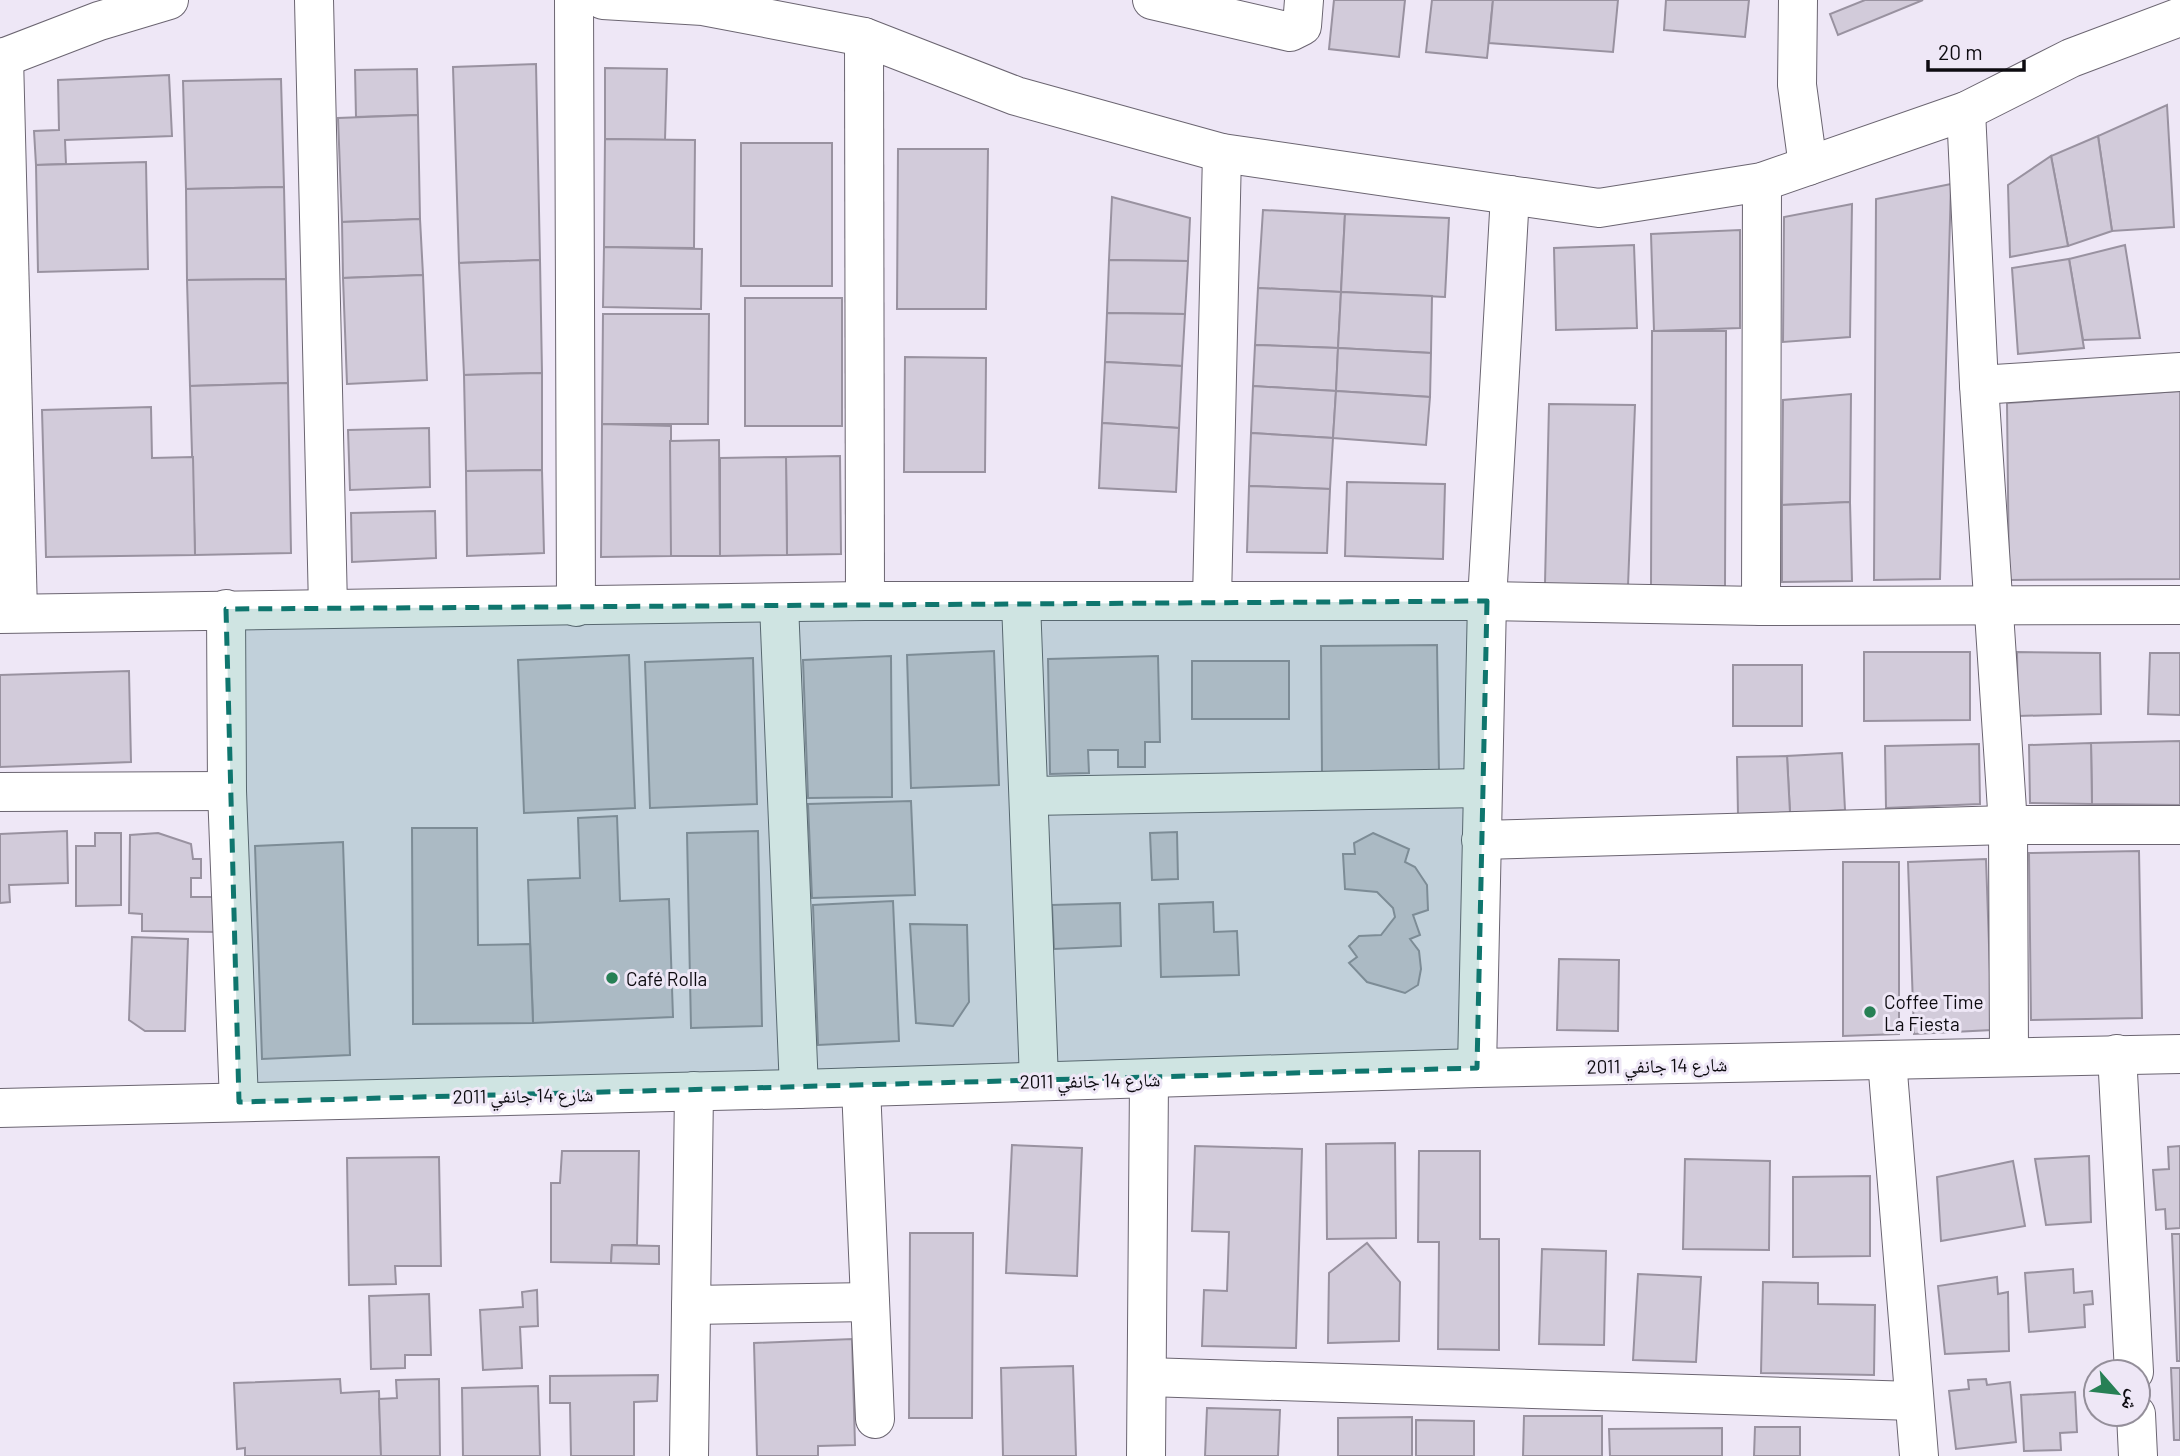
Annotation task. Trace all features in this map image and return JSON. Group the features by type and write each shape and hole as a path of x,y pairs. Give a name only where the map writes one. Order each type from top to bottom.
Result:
{"street":[{"path":"169,0 99,21 2,58 9,613 864,601 1487,601 1993,607 2180,605"},
{"path":"314,0 328,607"},
{"path":"574,0 576,607"},
{"path":"603,0 703,6 864,37 1016,96 1222,153 1599,208 1762,182 1966,111 2071,58 2180,17"},
{"path":"1152,0 1290,33 1302,26 1304,0"},
{"path":"1798,0 1797,85 1808,166"},
{"path":"864,37 864,601"},
{"path":"1966,111 1979,385 2008,825 2009,1056"},
{"path":"1212,600 1222,153"},
{"path":"1761,606 1762,182"},
{"path":"1477,1068 1487,601 1510,195"},
{"path":"1979,385 2180,372"},
{"path":"1021,602 1039,1080"},
{"path":"779,604 799,1089"},
{"path":"226,609 227,791 239,1102"},
{"path":"1030,796 1482,788"},
{"path":"0,792 227,791"},
{"path":"1481,840 2008,825 2180,825"},
{"name":"شارع 14 جانفي 2011","path":"0,1108 799,1089 1039,1080 1149,1080 1477,1068 2180,1054"},
{"path":"2117,1055 2133,1358"},
{"path":"1887,1060 1919,1456"},
{"path":"1146,1456 1149,1080"},
{"path":"861,1087 875,1419"},
{"path":"689,1456 694,1091"},
{"path":"691,1306 870,1302"},
{"path":"1147,1377 1914,1401"},
{"path":"2137,1428 2138,1456"}],"highlighted area":[{"path":"1487,601 1477,1068 239,1102 226,609"}],"building":[{"path":"1334,0 1405,0 1399,57 1329,49"},
{"path":"1432,0 1493,0 1487,58 1426,52"},
{"path":"1493,0 1618,0 1613,52 1489,43"},
{"path":"1666,0 1749,0 1745,37 1664,30"},
{"path":"1865,0 1923,0 1838,35 1830,14"},
{"path":"536,64 540,260 459,263 453,67"},
{"path":"605,68 667,69 665,140 605,139"},
{"path":"417,69 418,115 356,117 355,70"},
{"path":"169,75 172,136 65,140 66,164 36,165 34,131 59,130 58,80"},
{"path":"281,79 284,187 186,189 183,81"},
{"path":"2167,105 2174,227 2112,231 2098,136"},
{"path":"418,115 420,219 342,222 338,118"},
{"path":"2098,136 2112,231 2068,246 2051,156"},
{"path":"605,139 695,140 694,248 604,247"},
{"path":"741,143 832,143 832,286 741,286"},
{"path":"898,149 988,149 986,309 897,309"},
{"path":"2051,156 2068,246 2010,257 2008,185"},
{"path":"146,162 148,269 38,272 36,165"},
{"path":"1951,184 1940,579 1874,580 1876,199"},
{"path":"284,187 286,279 187,280 186,189"},
{"path":"1112,197 1190,218 1188,261 1109,260"},
{"path":"1852,204 1850,337 1783,342 1784,217"},
{"path":"1263,210 1345,214 1341,292 1258,288"},
{"path":"1345,214 1449,218 1445,297 1341,292"},
{"path":"420,219 423,275 343,278 342,222"},
{"path":"1740,230 1740,328 1654,331 1651,234"},
{"path":"1634,245 1637,328 1556,330 1554,248"},
{"path":"2125,245 2140,338 2083,340 2069,259"},
{"path":"604,247 702,249 701,309 603,307"},
{"path":"2069,259 2084,348 2018,354 2012,268"},
{"path":"540,260 542,373 464,375 459,263"},
{"path":"1109,260 1188,261 1185,314 1107,313"},
{"path":"423,275 427,380 347,384 343,278"},
{"path":"286,279 288,383 190,386 187,280"},
{"path":"1258,288 1341,292 1338,348 1255,345"},
{"path":"1341,292 1432,296 1431,353 1338,348"},
{"path":"745,298 842,298 842,426 745,426"},
{"path":"1107,313 1185,314 1182,366 1105,362"},
{"path":"603,314 709,314 708,424 602,424"},
{"path":"1652,331 1726,331 1725,586 1651,586"},
{"path":"1255,345 1338,348 1336,391 1253,386"},
{"path":"1338,348 1431,353 1430,397 1336,391"},
{"path":"905,357 986,358 985,472 904,472"},
{"path":"1105,362 1182,366 1179,428 1102,423"},
{"path":"542,373 542,470 466,471 464,375"},
{"path":"288,383 291,553 195,555 190,386"},
{"path":"1253,386 1336,391 1333,438 1251,433"},
{"path":"1336,391 1430,397 1426,445 1333,438"},
{"path":"2180,391 2180,579 2009,580 2007,403"},
{"path":"1851,394 1850,502 1782,505 1783,400"},
{"path":"1549,404 1635,405 1628,586 1545,584"},
{"path":"151,407 152,458 193,457 195,555 46,557 42,410"},
{"path":"1102,423 1179,428 1176,492 1099,488"},
{"path":"602,424 671,426 671,556 601,557"},
{"path":"429,428 430,487 350,490 348,430"},
{"path":"1251,433 1333,438 1330,489 1249,486"},
{"path":"719,440 720,556 671,556 670,441"},
{"path":"840,456 841,554 787,555 786,457"},
{"path":"786,457 787,555 720,556 720,458"},
{"path":"542,470 544,553 467,556 466,471"},
{"path":"1347,482 1445,484 1443,559 1345,556"},
{"path":"1249,486 1330,489 1327,553 1247,552"},
{"path":"1850,502 1852,581 1782,582 1782,505"},
{"path":"435,511 436,558 352,562 351,513"},
{"path":"1437,645 1439,772 1322,774 1321,646"},
{"path":"994,651 999,785 911,788 907,655"},
{"path":"1864,652 1970,652 1970,720 1864,721"},
{"path":"2017,652 2100,653 2101,714 2018,716"},
{"path":"2150,653 2180,653 2180,715 2148,714"},
{"path":"629,655 635,808 524,813 518,660"},
{"path":"891,656 892,797 808,798 803,660"},
{"path":"1158,656 1160,742 1145,742 1145,767 1118,767 1118,750 1088,750 1089,773 1050,774 1048,659"},
{"path":"753,658 757,804 650,808 645,662"},
{"path":"1192,661 1289,661 1289,719 1192,719"},
{"path":"1733,665 1802,665 1802,726 1733,726"},
{"path":"129,671 131,762 0,767 0,675"},
{"path":"2180,741 2180,805 2092,804 2091,743"},
{"path":"2091,743 2092,804 2030,803 2029,745"},
{"path":"1979,744 1980,804 1886,808 1885,746"},
{"path":"1842,753 1845,810 1790,813 1787,756"},
{"path":"1787,756 1790,813 1738,815 1737,757"},
{"path":"911,801 915,895 812,898 808,804"},
{"path":"617,816 620,901 669,899 673,1017 533,1023 528,880 580,878 578,818"},
{"path":"412,828 477,828 478,945 530,944 533,1023 413,1024"},
{"path":"67,831 68,883 9,885 10,902 0,903 0,834"},
{"path":"758,831 762,1026 691,1028 687,833"},
{"path":"1177,832 1178,879 1152,880 1150,833"},
{"path":"95,833 121,833 121,905 76,906 76,846 95,846"},
{"path":"158,833 191,844 193,859 201,859 201,878 191,878 191,897 218,897 218,932 142,931 142,914 129,913 130,835"},
{"path":"1373,833 1409,849 1405,862 1415,867 1427,885 1428,910 1413,915 1420,935 1410,939 1419,951 1421,969 1418,985 1405,993 1367,982 1349,963 1357,957 1349,946 1359,936 1381,935 1395,917 1393,908 1377,892 1345,889 1343,854 1355,854 1354,843"},
{"path":"343,842 350,1055 262,1059 255,846"},
{"path":"2139,851 2142,1018 2031,1020 2029,853"},
{"path":"1986,859 1992,1030 1914,1034 1908,862"},
{"path":"1843,862 1899,862 1899,1034 1843,1036"},
{"path":"893,901 899,1041 818,1045 813,905"},
{"path":"1213,902 1214,932 1237,931 1239,975 1161,977 1159,904"},
{"path":"1120,903 1121,946 1054,949 1052,905"},
{"path":"910,924 967,925 969,1002 953,1026 916,1023"},
{"path":"132,937 188,939 185,1031 145,1031 129,1020"},
{"path":"1559,959 1619,960 1618,1031 1557,1030"},
{"path":"1395,1143 1396,1238 1327,1239 1326,1144"},
{"path":"1012,1145 1082,1148 1077,1276 1006,1273"},
{"path":"1195,1146 1302,1149 1296,1348 1202,1346 1204,1290 1227,1291 1229,1232 1192,1231"},
{"path":"2180,1146 2180,1228 2166,1229 2165,1209 2156,1210 2153,1170 2169,1169 2168,1147"},
{"path":"562,1151 639,1151 637,1245 612,1245 611,1263 551,1262 551,1183 560,1183"},
{"path":"1419,1151 1480,1151 1480,1239 1499,1239 1499,1350 1438,1349 1439,1242 1418,1242"},
{"path":"2089,1156 2091,1222 2046,1225 2035,1159"},
{"path":"439,1157 441,1266 395,1266 396,1284 349,1285 347,1158"},
{"path":"1685,1159 1770,1161 1769,1250 1683,1249"},
{"path":"2013,1161 2025,1226 1941,1241 1937,1177"},
{"path":"1870,1176 1870,1256 1793,1257 1793,1177"},
{"path":"910,1233 973,1233 972,1418 909,1418"},
{"path":"2172,1234 2180,1234 2180,1361 2177,1361"},
{"path":"1367,1243 1400,1282 1399,1341 1328,1343 1329,1273"},
{"path":"612,1245 659,1246 659,1264 611,1263"},
{"path":"1542,1249 1606,1251 1604,1345 1539,1344"},
{"path":"2073,1269 2074,1293 2092,1291 2093,1304 2084,1305 2085,1327 2029,1332 2025,1273"},
{"path":"1638,1274 1701,1277 1696,1362 1633,1360"},
{"path":"1997,1277 1998,1294 2008,1292 2009,1351 1945,1354 1938,1286"},
{"path":"1763,1282 1818,1283 1818,1304 1875,1305 1874,1375 1761,1373"},
{"path":"537,1290 538,1326 520,1327 522,1368 483,1370 480,1310 523,1307 522,1292"},
{"path":"429,1294 431,1355 405,1355 405,1368 371,1369 369,1296"},
{"path":"852,1339 855,1445 818,1446 818,1456 757,1456 754,1343"},
{"path":"1073,1366 1076,1456 1003,1456 1001,1368"},
{"path":"2171,1368 2180,1368 2180,1440 2174,1440"},
{"path":"658,1375 657,1401 634,1402 634,1456 571,1456 570,1403 550,1403 550,1376"},
{"path":"340,1379 341,1393 379,1391 381,1456 245,1456 245,1448 237,1449 234,1383"},
{"path":"439,1379 440,1456 381,1456 379,1399 397,1398 396,1380"},
{"path":"1986,1379 1987,1385 2010,1382 2016,1442 1956,1449 1949,1391 1969,1389 1968,1380"},
{"path":"538,1386 540,1456 463,1456 462,1388"},
{"path":"2075,1392 2077,1432 2060,1433 2061,1450 2024,1451 2021,1395"},
{"path":"1207,1408 1280,1410 1278,1456 1205,1456"},
{"path":"1524,1416 1602,1416 1602,1456 1523,1456"},
{"path":"1412,1417 1412,1456 1338,1456 1338,1418"},
{"path":"1416,1420 1474,1421 1474,1456 1416,1456"},
{"path":"1755,1427 1800,1427 1800,1456 1754,1456"},
{"path":"1722,1428 1722,1456 1610,1456 1609,1429"}],"place":[{"name":"Café Rolla","path":"612,978"},
{"name":"Coffee Time La Fiesta","path":"1870,1012"}]}
